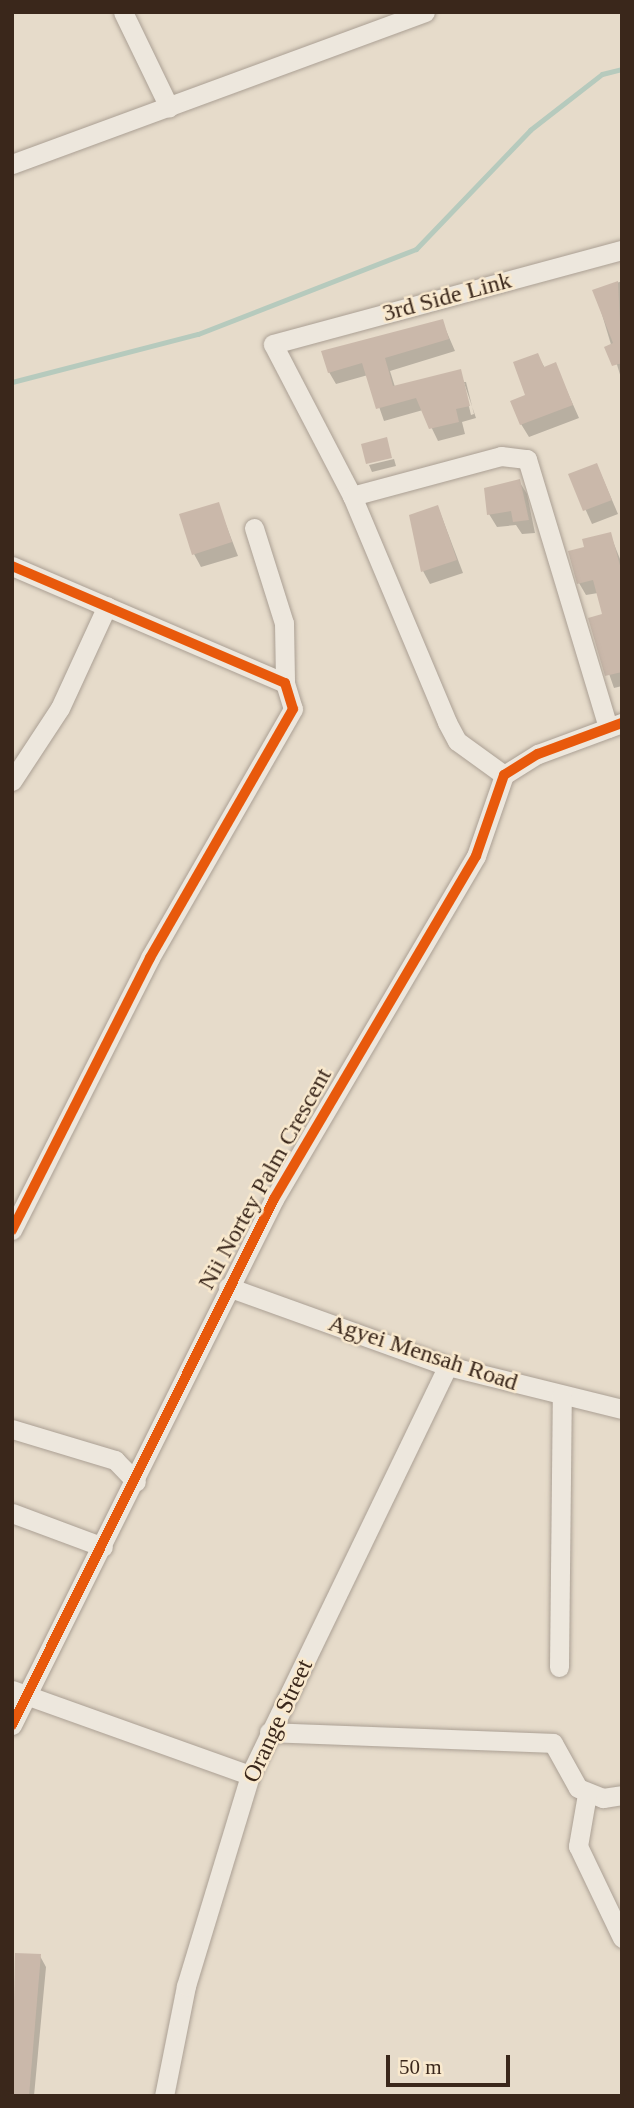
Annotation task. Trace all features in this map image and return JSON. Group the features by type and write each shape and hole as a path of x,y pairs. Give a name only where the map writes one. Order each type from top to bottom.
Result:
{"street":[{"path":"123,12 169,107"},
{"path":"12,164 425,12"},
{"name":"3rd Side Link","path":"352,496 273,344 622,250"},
{"path":"501,456 527,459 615,726 538,754 504,775 457,740 352,496 501,456"},
{"path":"12,1230 150,958 293,709 285,683 284,623 254,528"},
{"path":"12,566 285,683"},
{"path":"12,781 60,708 107,606"},
{"name":"Nii Nortey Palm Crescent","path":"12,1725 20,1692 103,1547 228,1287 476,856 504,775"},
{"name":"Agyei Mensah Road","path":"228,1287 448,1366 622,1409"},
{"name":"Orange Street","path":"164,2096 186,1986 250,1775 448,1366"},
{"path":"559,1667 562,1395"},
{"path":"12,1429 115,1460 136,1482"},
{"path":"12,1513 103,1547"},
{"path":"20,1692 250,1775"},
{"path":"269,1732 553,1743 587,1794 578,1846 622,1938"},
{"path":"587,1794 622,1795"}],"building":[{"path":"618,281 622,363 612,366 604,347 613,343 592,290"},
{"path":"443,319 449,339 385,358 393,386 461,369 470,406 456,409 459,422 429,429 416,398 376,409 362,363 328,373 321,351"},
{"path":"538,353 544,367 556,362 573,405 520,425 510,401 525,395 513,362"},
{"path":"387,437 392,458 366,464 361,444"},
{"path":"597,463 612,500 583,511 568,474"},
{"path":"520,479 529,520 513,522 511,511 487,515 484,488"},
{"path":"219,502 232,542 192,555 179,514"},
{"path":"438,505 457,560 421,572 409,515"},
{"path":"611,532 622,573 622,672 605,676 588,618 602,614 593,580 577,584 568,551 584,547 582,539"},
{"path":"15,1953 41,1954 29,2096 12,2096"}],"waterway":[{"path":"12,382 198,334 416,249 530,130 602,74 622,69"}],"cycle path":[{"path":"12,566 285,683 293,709 150,958 12,1230"},
{"path":"12,1725 274,1199 476,856 504,775 538,754 622,723"}]}
